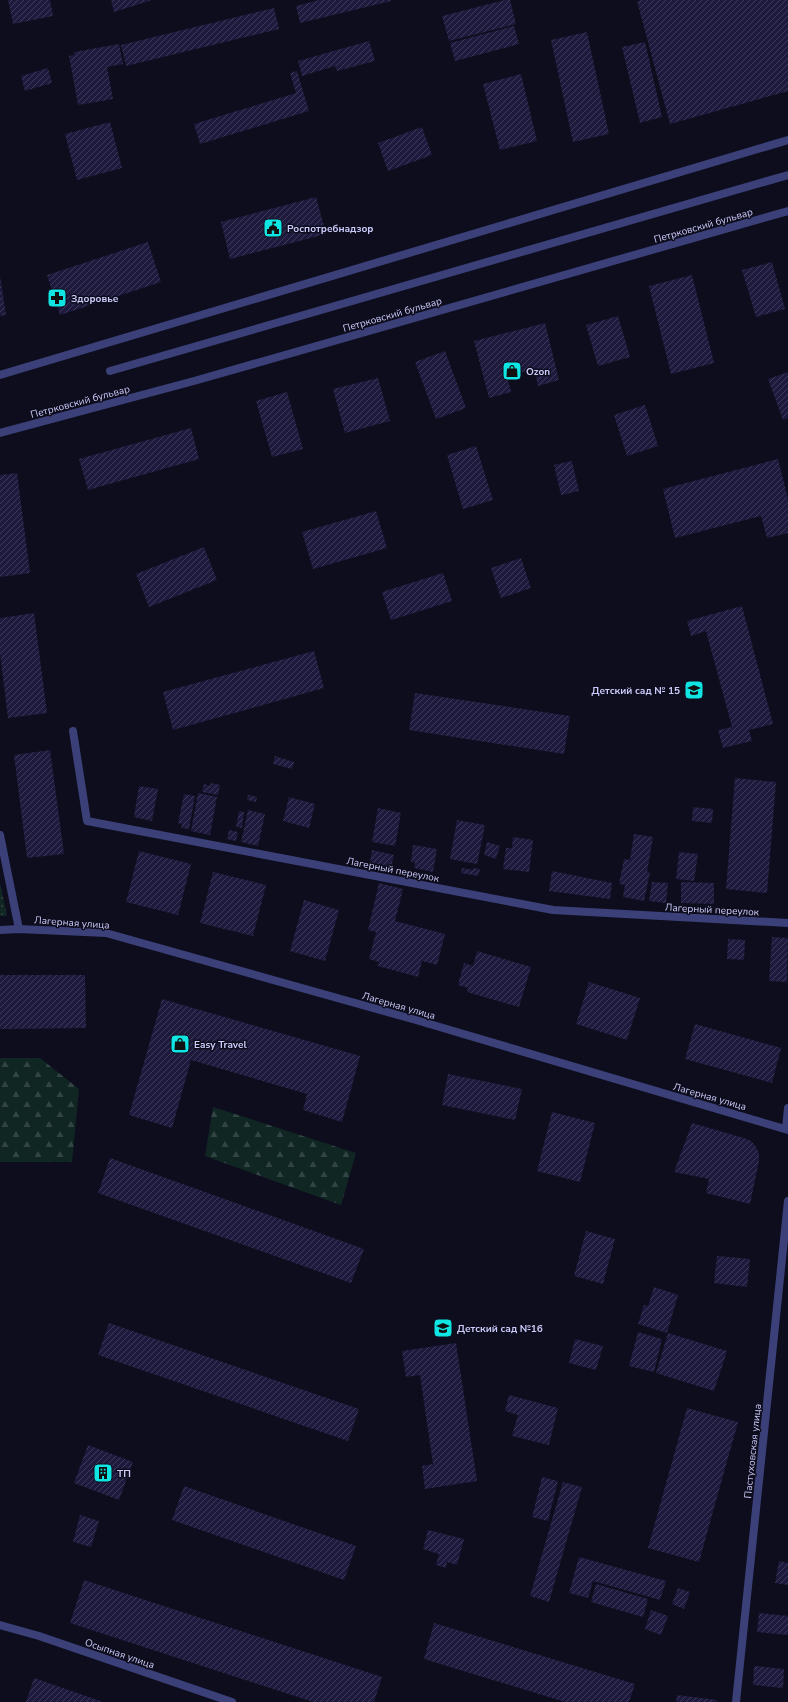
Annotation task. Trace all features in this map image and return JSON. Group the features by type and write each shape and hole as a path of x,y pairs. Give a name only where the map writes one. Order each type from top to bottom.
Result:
{"street":[{"path":"0,375 788,140"},
{"path":"110,371 788,175"},
{"name":"Петрковский бульвар","path":"0,432 202,378 788,211"},
{"name":"Лагерный переулок","path":"73,731 87,821 553,910 788,923"},
{"path":"0,835 19,929"},
{"name":"Лагерная улица","path":"0,930 19,929 106,933 416,1020 787,1129"},
{"path":"787,1129 788,1108"},
{"name":"Пастуховская улица","path":"736,1702 788,1201"},
{"name":"Осыпная улица","path":"0,1625 39,1636 232,1702"}],"green space":[{"path":"0,883 7,916 0,916"},
{"path":"0,1058 40,1058 79,1089 72,1162 0,1162"},
{"path":"213,1107 356,1153 341,1205 205,1156"}],"building":[{"path":"8,0 50,0 53,16 13,24"},
{"path":"111,0 152,0 114,12"},
{"path":"319,0 391,1 300,23 296,6"},
{"path":"510,0 516,24 449,41 442,16"},
{"path":"788,0 788,91 670,124 637,1"},
{"path":"274,8 279,29 126,66 121,45"},
{"path":"514,26 519,44 455,61 450,43"},
{"path":"587,32 609,134 573,142 551,40"},
{"path":"369,41 375,61 337,71 335,66 302,76 298,61"},
{"path":"645,42 662,117 640,123 622,47"},
{"path":"119,44 123,64 107,67 113,99 78,105 69,56 74,55 74,52"},
{"path":"48,68 52,83 25,91 21,76"},
{"path":"297,71 309,111 200,144 194,124 296,93 290,73"},
{"path":"521,74 537,141 500,150 483,84"},
{"path":"110,122 122,168 77,180 65,134"},
{"path":"422,127 432,155 388,171 378,143"},
{"name":"Роспотребнадзор","path":"316,197 326,234 230,259 221,222"},
{"path":"148,242 161,282 60,315 47,275"},
{"path":"772,262 785,309 756,317 742,270"},
{"path":"692,275 714,363 671,374 649,286"},
{"path":"0,276 6,315 0,316"},
{"path":"618,316 630,357 598,366 586,325"},
{"path":"545,323 559,380 538,386 534,369 507,376 511,392 489,398 474,341"},
{"path":"445,351 466,408 436,419 415,362"},
{"path":"788,372 788,418 783,420 768,379"},
{"path":"378,378 390,421 345,433 333,389"},
{"path":"287,392 303,449 272,457 256,401"},
{"path":"645,405 658,446 627,456 614,415"},
{"path":"191,428 199,459 88,490 79,459"},
{"path":"476,446 493,500 463,509 447,455"},
{"path":"778,459 788,499 788,533 767,538 761,516 675,538 663,489"},
{"path":"572,461 579,491 561,495 554,465"},
{"path":"17,473 30,573 0,577 0,475"},
{"path":"376,511 387,548 313,569 302,532"},
{"path":"204,547 217,580 149,607 136,574"},
{"path":"521,558 531,588 501,598 491,568"},
{"path":"443,573 452,601 391,620 382,592"},
{"path":"742,606 773,724 749,730 752,741 723,748 718,730 732,727 706,631 691,636 687,621"},
{"path":"34,613 47,713 8,718 0,653 0,618"},
{"path":"314,651 324,688 173,730 163,692"},
{"path":"415,693 570,716 564,754 409,730"},
{"path":"50,750 64,854 27,858 14,755"},
{"path":"275,756 294,762 292,769 273,764"},
{"path":"735,778 776,782 767,893 726,889"},
{"path":"211,783 220,785 218,795 202,792 204,784 210,786"},
{"path":"139,786 158,789 152,821 134,817"},
{"path":"198,793 217,797 210,835 191,831"},
{"path":"184,794 195,796 189,829 181,828 182,824 178,823"},
{"path":"248,795 257,797 256,802 247,800"},
{"path":"289,797 315,804 309,828 283,821"},
{"path":"693,807 713,809 712,823 692,821"},
{"path":"378,808 401,813 395,846 372,842"},
{"path":"248,810 265,814 258,846 241,842"},
{"path":"239,811 244,812 242,828 236,827"},
{"path":"457,820 485,825 477,864 450,859"},
{"path":"229,830 238,832 236,841 227,839"},
{"path":"634,834 653,837 647,872 650,872 644,901 623,897 625,885 619,884 624,859 630,860"},
{"path":"513,837 533,840 529,872 503,869 506,848 512,848"},
{"path":"487,842 500,846 496,859 484,855"},
{"path":"413,845 437,849 433,872 414,868 415,862 411,862"},
{"path":"372,850 394,855 391,867 370,863"},
{"path":"139,851 191,864 178,915 126,902"},
{"path":"679,852 698,854 694,881 676,879"},
{"path":"462,868 473,870 473,868 480,869 478,876 461,873"},
{"path":"552,871 612,883 610,899 549,891"},
{"path":"213,872 266,885 253,936 200,923"},
{"path":"652,882 668,883 666,903 649,901"},
{"path":"681,882 714,883 714,904 681,903"},
{"path":"379,883 403,889 395,921 445,934 437,965 422,961 418,977 378,966 379,962 369,959 376,932 368,930"},
{"path":"304,900 339,910 325,961 290,951"},
{"path":"772,937 788,938 787,982 769,981"},
{"path":"728,939 745,940 744,960 727,959"},
{"path":"477,951 531,967 519,1007 467,992 468,988 458,985 464,963 473,966"},
{"path":"0,975 85,975 86,1028 0,1029"},
{"path":"589,982 640,998 627,1040 576,1024"},
{"path":"162,999 360,1056 342,1122 303,1110 307,1094 191,1060 172,1128 129,1115"},
{"path":"695,1024 781,1048 772,1083 685,1059"},
{"path":"448,1074 522,1089 515,1120 442,1105"},
{"path":"552,1112 595,1123 580,1182 537,1171"},
{"path":"692,1123 744,1138 751,1141 756,1147 759,1153 759,1161 750,1204 706,1193 709,1179 674,1172"},
{"path":"110,1158 364,1249 351,1283 98,1193"},
{"path":"586,1231 615,1239 603,1284 574,1276"},
{"path":"717,1256 750,1259 747,1287 714,1283"},
{"path":"654,1287 678,1295 667,1333 638,1324 644,1305 648,1306"},
{"path":"109,1323 359,1409 348,1441 98,1355"},
{"path":"638,1332 662,1339 654,1372 629,1366"},
{"path":"668,1333 727,1351 714,1391 656,1373"},
{"path":"575,1339 603,1346 596,1370 569,1363"},
{"path":"456,1343 477,1481 425,1489 422,1466 433,1464 420,1375 406,1377 402,1351"},
{"path":"509,1395 558,1408 549,1445 512,1436 518,1415 505,1411"},
{"path":"687,1408 738,1422 699,1562 648,1548"},
{"name":"ТП","path":"88,1445 133,1462 119,1500 74,1483"},
{"path":"542,1477 558,1481 548,1521 532,1517"},
{"path":"563,1482 582,1487 549,1602 530,1596"},
{"path":"184,1486 356,1546 344,1580 172,1520"},
{"path":"80,1515 99,1521 91,1547 73,1542"},
{"path":"428,1530 464,1539 457,1565 447,1562 446,1568 436,1565 439,1554 423,1549"},
{"path":"579,1557 666,1581 660,1600 593,1581 588,1598 569,1593"},
{"path":"779,1561 788,1563 788,1585 775,1583"},
{"path":"84,1580 382,1677 374,1702 313,1702 70,1623"},
{"path":"596,1584 648,1599 643,1617 591,1602"},
{"path":"678,1588 690,1592 684,1609 672,1604"},
{"path":"651,1610 668,1616 661,1635 645,1629"},
{"path":"759,1613 788,1616 788,1635 757,1632"},
{"path":"434,1623 635,1684 629,1702 565,1702 424,1659"},
{"path":"754,1666 784,1669 783,1688 753,1685"},
{"path":"34,1678 103,1702 26,1702"},
{"path":"677,1695 717,1700 716,1702 676,1702"}],"place":[{"name":"Роспотребнадзор","path":"273,228"},
{"name":"Здоровье","path":"57,298"},
{"name":"Ozon","path":"512,371"},
{"name":"Детский сад № 15","path":"694,690"},
{"name":"Easy Travel","path":"180,1044"},
{"name":"Детский сад №16","path":"443,1328"},
{"name":"ТП","path":"103,1473"}]}
